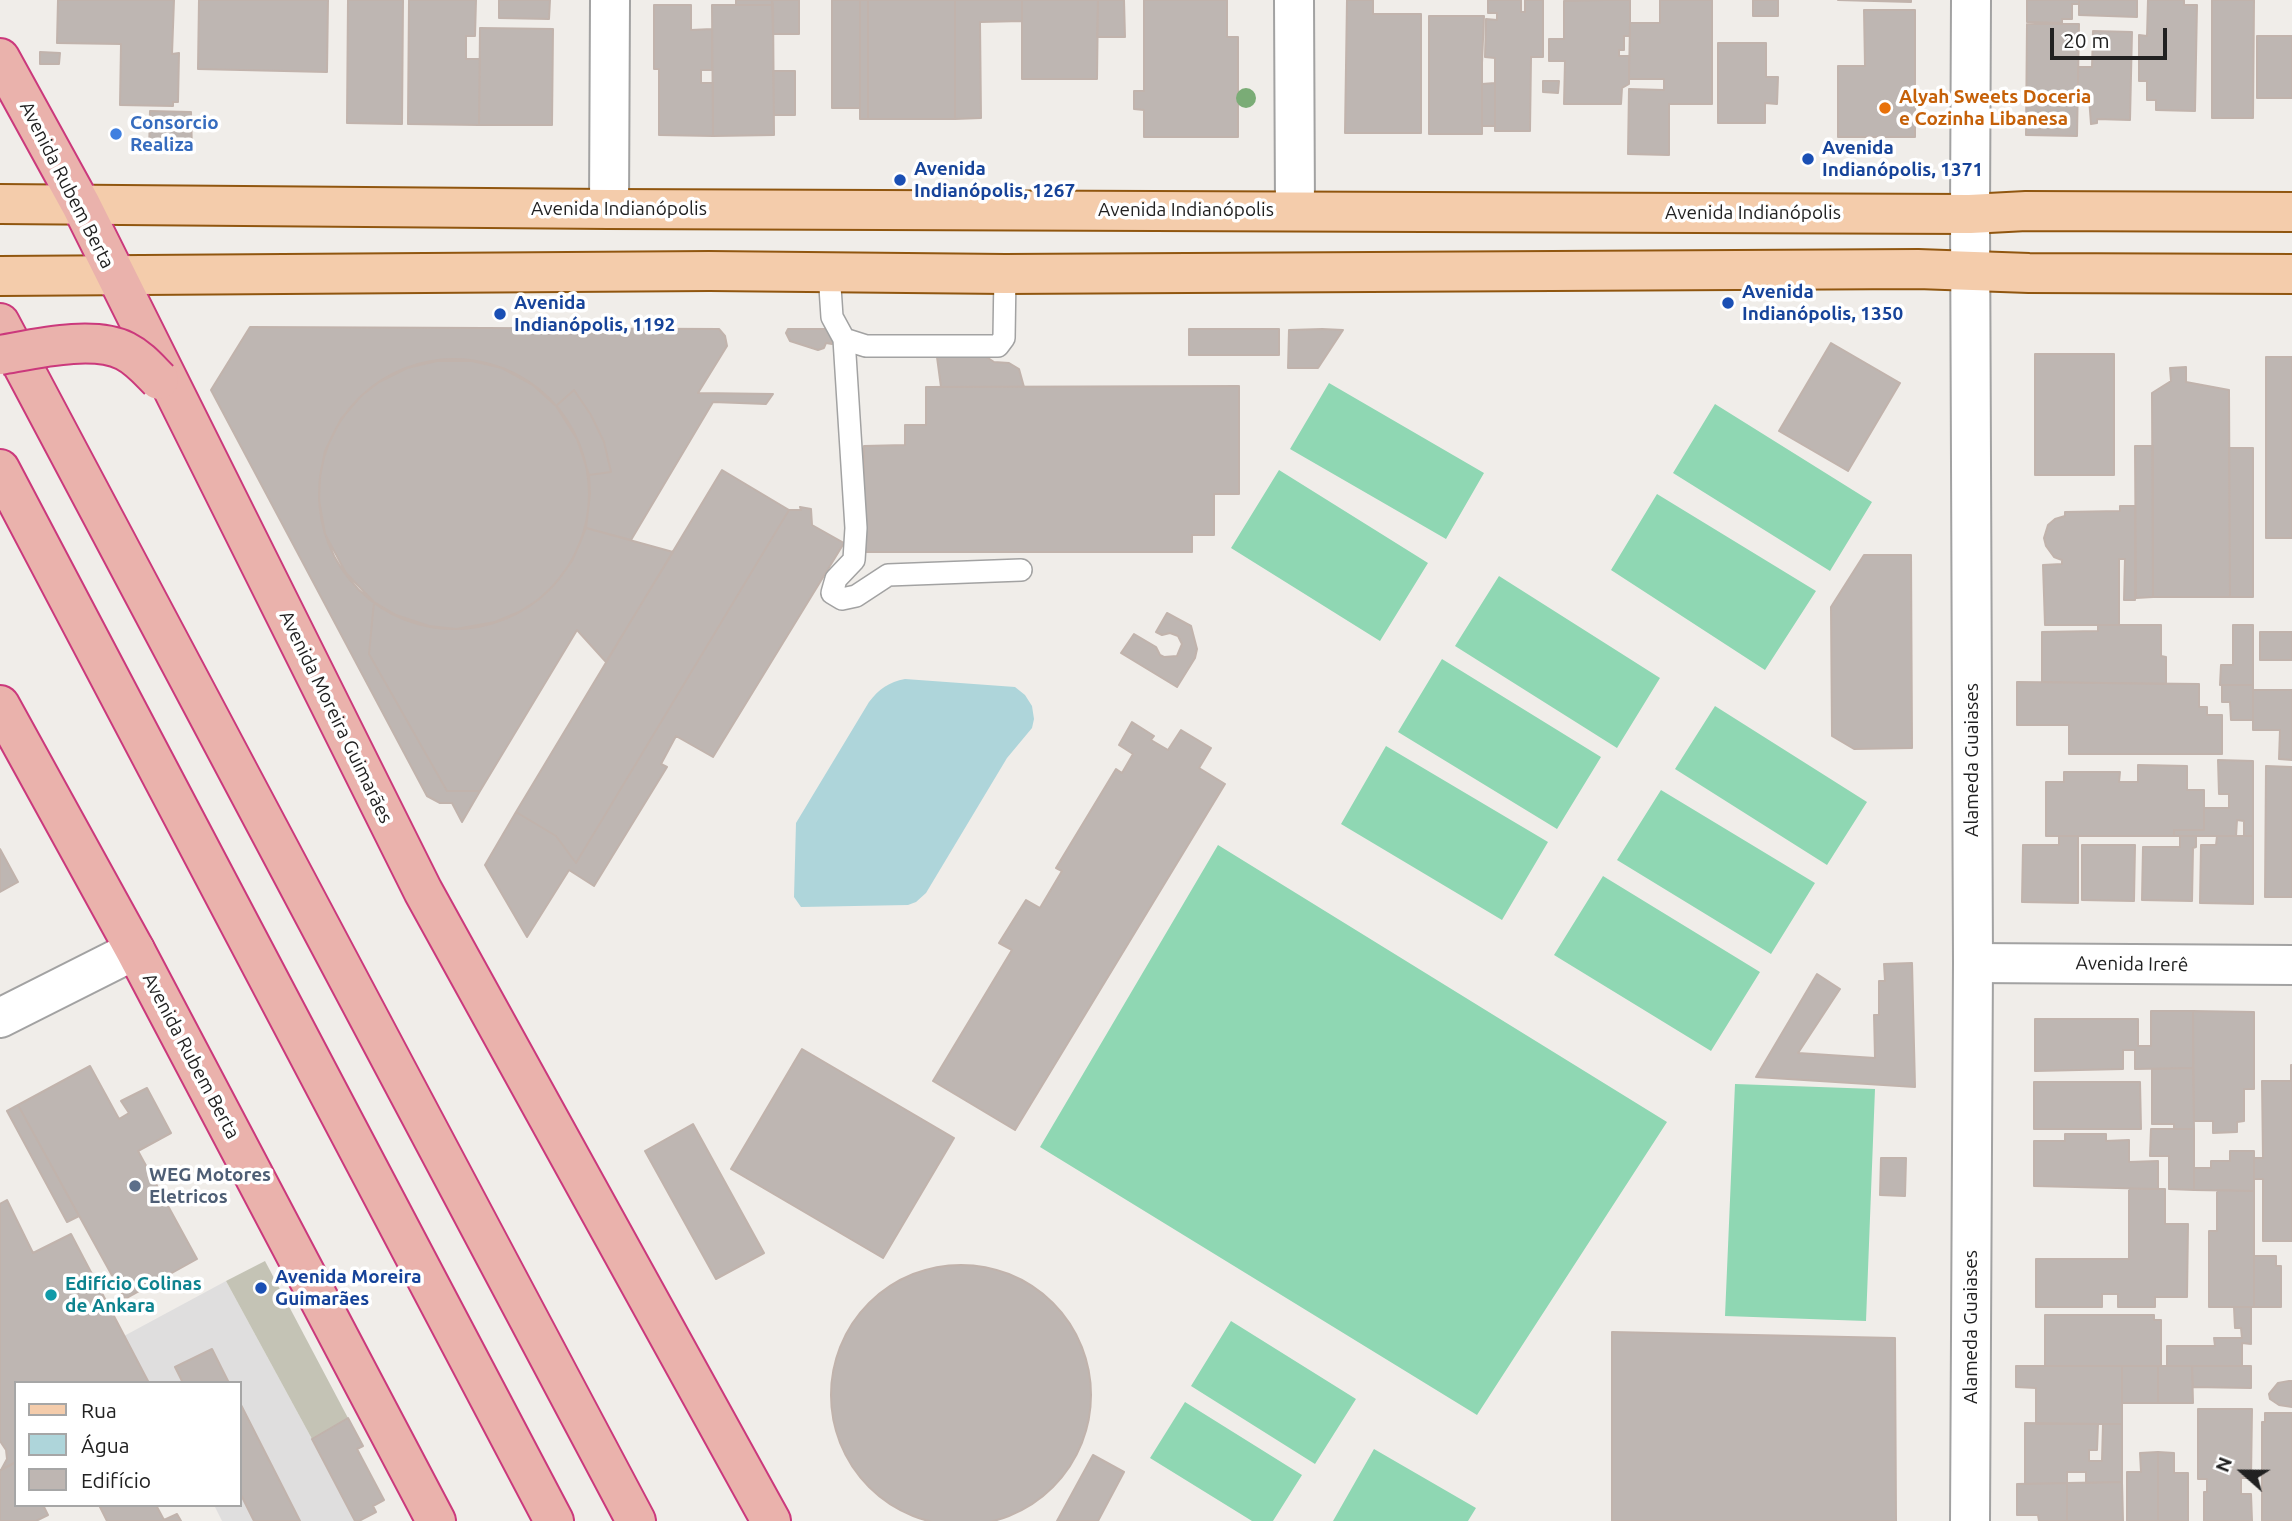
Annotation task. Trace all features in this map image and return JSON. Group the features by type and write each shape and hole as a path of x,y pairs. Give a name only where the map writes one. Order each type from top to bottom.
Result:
{"highway":[{"name":"Avenida Rubem Berta","path":"0,58 80,205 114,275"},
{"name":"Avenida Moreira Guimarães","path":"114,275 170,395 423,891 771,1521"},
{"path":"0,323 636,1521"},
{"path":"0,355 41,348 107,345 125,351 141,362 170,395"},
{"path":"5,478 554,1521"},
{"name":"Avenida Rubem Berta","path":"0,705 135,950 436,1521"}],"main road":[{"name":"Avenida Indianópolis","path":"0,204 1970,214 2026,211 2292,212"},
{"path":"0,276 1970,270 2029,273 2292,274"}],"street":[{"path":"609,209 610,0"},
{"path":"1294,0 1295,210"},
{"name":"Alameda Guaiases","path":"1969,1521 1973,963 1971,0"},
{"path":"0,1018 135,950"},
{"name":"Avenida Irerê","path":"1973,963 2292,965"}],"lane":[{"path":"829,272 832,317 844,339 856,528 854,560 836,579 832,593 842,599 856,596 888,575 1021,570"},
{"path":"844,339 866,346 998,346 1004,338 1005,274"}],"shaded area":[{"path":"265,1261 348,1418 312,1439 226,1281"},
{"path":"226,1281 355,1521 222,1521 215,1507 242,1507 242,1381 148,1381 124,1336"}],"green space":[{"path":"1329,383 1484,473 1446,539 1290,449"},
{"path":"1715,404 1872,502 1830,571 1673,473"},
{"path":"1279,470 1428,563 1380,641 1231,548"},
{"path":"1657,494 1816,591 1765,670 1611,570"},
{"path":"1499,576 1660,678 1617,748 1455,646"},
{"path":"1442,659 1601,757 1557,829 1398,732"},
{"path":"1715,706 1867,802 1827,865 1675,769"},
{"path":"1386,746 1548,842 1502,920 1341,824"},
{"path":"1661,790 1815,883 1771,954 1617,860"},
{"path":"1218,845 1667,1122 1477,1415 1040,1147"},
{"path":"1603,876 1760,972 1711,1051 1554,955"},
{"path":"1735,1084 1875,1089 1866,1321 1725,1316"},
{"path":"1231,1321 1356,1399 1315,1464 1191,1386"},
{"path":"1185,1402 1302,1475 1273,1521 1252,1521 1150,1458"},
{"path":"1374,1449 1476,1508 1468,1521 1333,1521"}],"water":[{"path":"905,679 1015,687 1025,695 1032,706 1032,728 1007,758 926,893 916,902 908,905 801,907 794,897 796,823 869,702 885,687"}],"building":[{"path":"58,0 174,0 172,54 179,53 178,102 173,102 173,106 120,105 121,44 57,43"},
{"path":"199,0 328,0 327,72 198,69"},
{"path":"348,0 403,0 402,124 347,123"},
{"path":"409,0 476,0 475,36 466,36 466,59 480,59 479,125 408,124"},
{"path":"499,0 550,0 549,19 499,18"},
{"path":"736,0 772,0 773,5 736,5"},
{"path":"772,0 799,0 799,34 773,34"},
{"path":"832,0 860,0 860,108 832,108"},
{"path":"860,0 868,0 868,119 860,119"},
{"path":"868,0 955,0 955,119 868,119"},
{"path":"955,0 1022,0 1022,21 980,22 981,118 955,119"},
{"path":"1022,0 1098,0 1097,79 1022,79"},
{"path":"1098,0 1124,0 1125,37 1097,37"},
{"path":"1144,0 1227,0 1227,37 1238,37 1238,137 1144,137 1144,110 1134,109 1134,91 1144,91"},
{"path":"1347,0 1373,0 1373,14 1421,14 1421,133 1345,133"},
{"path":"1488,0 1521,0 1521,12 1525,12 1525,0 1543,0 1543,57 1531,57 1530,131 1495,131 1495,58 1485,57 1486,19 1497,20 1497,13 1488,13"},
{"path":"1630,0 1630,36 1624,36 1624,50 1619,50 1619,56 1629,56 1629,84 1622,88 1621,104 1564,104 1565,61 1549,61 1549,39 1564,39 1564,1"},
{"path":"1660,0 1712,0 1712,104 1669,104 1669,155 1628,154 1629,89 1664,90 1664,79 1629,79 1630,23 1660,23"},
{"path":"1753,0 1778,0 1778,16 1753,16"},
{"path":"1838,0 1911,0 1911,2"},
{"path":"2027,0 2079,0 2079,4 2072,4 2072,19 2062,19 2062,23 2027,22"},
{"path":"2079,0 2137,0 2137,17 2079,15"},
{"path":"2148,0 2184,0 2184,5 2197,5 2195,111 2156,110 2156,100 2147,100 2147,81 2139,81 2139,35 2147,36"},
{"path":"2212,0 2254,0 2253,118 2212,118"},
{"path":"654,5 691,5 691,30 712,29 712,70 701,70 701,83 713,83 713,136 659,135 659,69 654,69"},
{"path":"712,5 773,5 774,135 713,136"},
{"path":"1864,10 1915,10 1915,137 1838,137 1838,66 1865,66"},
{"path":"1429,16 1484,16 1482,134 1429,134"},
{"path":"2027,24 2079,24 2077,136 2026,135"},
{"path":"480,28 553,29 552,125 479,125"},
{"path":"2093,31 2132,32 2130,120 2097,119 2097,123 2091,124 2089,98 2078,98 2078,67 2092,67"},
{"path":"2257,36 2292,36 2292,98 2257,98"},
{"path":"1718,43 1766,43 1766,77 1778,77 1777,104 1765,103 1765,123 1718,123"},
{"path":"40,52 60,53 59,64 40,64"},
{"path":"773,71 795,71 795,115 774,115"},
{"path":"1543,81 1559,81 1558,93 1543,92"},
{"path":"1495,83 1495,126 1482,126 1482,84"},
{"path":"150,111 191,112 192,151 149,152"},
{"path":"250,327 719,329 725,336 727,346 698,393 773,394 766,404 713,402 631,540 586,528 589,475 611,472 604,442 591,415 574,390 556,406 533,385 502,368 472,361 437,361 407,368 379,382 361,396 341,419 325,451 320,477 319,500 325,534 346,573 374,602 369,654 447,791 480,791 462,822 452,803 440,803 427,796 211,390"},
{"path":"788,329 832,329 832,344 826,343 824,348 818,350 790,341 786,333"},
{"path":"1189,329 1279,329 1279,355 1189,355"},
{"path":"1289,330 1343,330 1318,368 1288,368"},
{"path":"1831,343 1900,383 1848,471 1779,431"},
{"path":"933,348 985,356 994,362 1009,363 1019,369 1024,387 941,387 937,357"},
{"path":"2035,354 2114,354 2114,475 2035,475"},
{"path":"2266,357 2292,357 2292,538 2266,538"},
{"path":"454,359 506,369 540,390 558,408 579,442 589,494 579,546 558,580 540,598 506,619 454,629 402,619 368,598 350,580 329,546 319,494 329,442 350,408 368,390 402,369"},
{"path":"2186,367 2186,382 2229,390 2230,597 2153,597 2152,393 2171,381 2170,368"},
{"path":"1239,386 1239,494 1214,494 1214,535 1192,535 1192,552 864,552 864,446 905,445 905,425 926,425 926,387"},
{"path":"574,390 591,415 604,442 611,472 589,475 577,439 556,406"},
{"path":"2135,446 2153,446 2153,597 2136,598"},
{"path":"2229,448 2253,448 2253,597 2230,597"},
{"path":"722,470 789,510 576,863 556,836 516,812"},
{"path":"2120,506 2135,506 2135,600 2124,600 2125,559 2119,559 2119,625 2045,625 2043,565 2062,564 2062,560 2054,557 2046,546 2044,538 2048,525 2065,516 2065,512 2120,511"},
{"path":"800,507 811,509 812,525 844,543 713,757 676,736 661,764 667,767 594,886 569,870 527,937 485,865 516,812 556,836 576,863 789,510 801,510"},
{"path":"586,528 673,552 606,662 577,630 480,791 447,791 369,654 374,602 396,615 429,626 456,629 495,622 519,612 538,600 554,585 572,561"},
{"path":"1864,555 1911,555 1912,748 1854,749 1832,736 1831,607"},
{"path":"1167,613 1191,626 1197,649 1195,658 1177,687 1121,653 1134,634 1156,647 1160,655 1177,656 1182,644 1178,636 1156,632"},
{"path":"2098,625 2161,625 2161,656 2166,657 2166,684 2042,682 2042,632 2098,631"},
{"path":"2233,625 2253,625 2253,685 2220,685 2221,665 2233,665"},
{"path":"2260,632 2292,632 2292,660 2260,660"},
{"path":"2017,682 2199,684 2199,707 2207,707 2207,715 2222,715 2222,754 2069,754 2069,725 2017,725"},
{"path":"2222,685 2253,685 2253,720 2231,720 2230,702 2222,702"},
{"path":"2253,690 2292,690 2292,760 2279,759 2280,730 2253,730"},
{"path":"1132,722 1154,736 1151,740 1168,750 1181,730 1211,748 1199,768 1225,784 1015,1130 933,1081 1012,950 999,943 1026,900 1040,908 1062,871 1056,868 1116,769 1122,773 1133,754 1119,745"},
{"path":"2218,760 2253,761 2253,836 2244,836 2244,821 2237,820 2236,836 2174,836 2174,830 2204,830 2204,808 2229,808 2229,794 2219,794"},
{"path":"2138,765 2187,766 2187,790 2204,790 2204,830 2174,830 2174,836 2046,836 2046,782 2064,782 2064,772 2120,772 2119,782 2138,782"},
{"path":"2266,766 2292,767 2292,897 2265,897"},
{"path":"2059,836 2078,836 2078,903 2022,902 2023,845 2059,845"},
{"path":"2180,836 2196,836 2196,847 2193,848 2192,901 2142,900 2143,847 2180,847"},
{"path":"2217,836 2253,836 2253,904 2200,903 2201,845 2216,845"},
{"path":"2082,845 2135,845 2134,901 2082,900"},
{"path":"0,849 18,882 0,892"},
{"path":"1912,963 1915,1087 1756,1077 1817,974 1840,989 1798,1053 1875,1058 1874,1015 1879,1015 1879,981 1885,981 1884,964"},
{"path":"2151,1011 2193,1011 2193,1068 2135,1069 2135,1050 2123,1050 2123,1069 2035,1071 2035,1019 2138,1019 2138,1046 2151,1046"},
{"path":"2193,1011 2254,1012 2254,1089 2244,1089 2244,1121 2237,1122 2237,1132 2213,1133 2213,1121 2194,1121"},
{"path":"802,1049 954,1138 883,1258 731,1169"},
{"path":"2291,1065 2292,1241 2263,1241 2263,1179 2254,1179 2254,1158 2263,1158 2262,1081 2291,1081"},
{"path":"90,1066 119,1119 129,1113 121,1101 147,1088 171,1133 138,1151 197,1259 125,1299 18,1105"},
{"path":"2193,1068 2194,1129 2174,1129 2174,1124 2152,1124 2152,1069"},
{"path":"2034,1082 2140,1082 2141,1129 2034,1129"},
{"path":"18,1105 79,1216 67,1222 7,1111"},
{"path":"693,1124 764,1253 716,1279 645,1151"},
{"path":"2151,1129 2194,1129 2194,1190 2169,1189 2169,1156 2150,1156"},
{"path":"2065,1134 2106,1134 2106,1141 2129,1140 2129,1162 2158,1161 2158,1189 2034,1186 2034,1141 2065,1141"},
{"path":"2230,1151 2254,1151 2254,1191 2194,1190 2194,1168 2211,1168 2211,1161 2230,1161"},
{"path":"1881,1158 1906,1158 1905,1196 1880,1195"},
{"path":"2129,1189 2165,1189 2165,1224 2188,1224 2187,1297 2155,1297 2155,1307 2118,1307 2118,1294 2102,1294 2102,1307 2036,1307 2036,1259 2129,1259"},
{"path":"2217,1190 2254,1191 2254,1307 2209,1307 2209,1231 2217,1231"},
{"name":"Edifício Colinas de Ankara","path":"7,1200 33,1253 71,1234 148,1381 14,1381 14,1463 1,1470 7,1459 6,1450 0,1441 0,1204"},
{"path":"2254,1256 2276,1256 2276,1266 2281,1266 2281,1307 2254,1307"},
{"path":"936,1267 986,1267 1022,1280 1044,1294 1062,1312 1076,1334 1089,1370 1089,1420 1076,1456 1062,1478 1044,1496 1022,1510 989,1522 933,1522 900,1510 878,1496 860,1478 846,1456 833,1420 833,1370 846,1334 860,1312 878,1294 900,1280"},
{"path":"2234,1307 2251,1307 2251,1344 2242,1343 2242,1366 2167,1366 2167,1346 2215,1346 2214,1338 2242,1338 2241,1328 2235,1328"},
{"path":"2045,1315 2154,1315 2154,1320 2161,1320 2161,1366 2045,1366"},
{"path":"1612,1332 1895,1338 1896,1521 1612,1521"},
{"path":"212,1349 228,1381 182,1381 175,1367"},
{"path":"2016,1366 2122,1366 2122,1424 2036,1424 2036,1388 2016,1387"},
{"path":"2122,1366 2158,1366 2158,1403 2122,1403"},
{"path":"2158,1366 2192,1366 2193,1403 2158,1403"},
{"path":"2192,1366 2251,1366 2251,1388 2193,1387"},
{"path":"2292,1381 2292,1407 2279,1405 2270,1399 2269,1394 2278,1383"},
{"path":"242,1407 300,1521 254,1521 242,1497"},
{"path":"2198,1409 2252,1409 2251,1478 2241,1478 2241,1494 2251,1494 2252,1521 2204,1521 2207,1479 2198,1479"},
{"path":"2265,1413 2292,1413 2292,1521 2262,1521 2262,1422 2265,1422"},
{"path":"348,1418 363,1446 357,1449 384,1500 373,1506 376,1512 359,1521 355,1521 312,1439"},
{"path":"2025,1423 2098,1424 2097,1450 2089,1450 2089,1461 2102,1461 2103,1424 2122,1424 2122,1482 2086,1483 2086,1472 2067,1472 2067,1483 2025,1484"},
{"path":"2158,1452 2158,1521 2127,1521 2127,1472 2141,1472 2140,1453"},
{"path":"2158,1452 2174,1453 2174,1473 2188,1473 2188,1521 2158,1521"},
{"path":"1093,1455 1124,1472 1098,1521 1057,1521"},
{"path":"14,1463 14,1507 44,1507 48,1515 36,1521 0,1521 0,1470"},
{"path":"2122,1482 2123,1521 2067,1521 2067,1483"},
{"path":"2067,1483 2067,1521 2039,1521 2038,1515 2017,1515 2017,1484"},
{"path":"100,1507 157,1507 164,1520 177,1514 181,1521 107,1521"}],"place":[{"name":"Alyah Sweets Doceria e Cozinha Libanesa","path":"1885,108"},
{"name":"Consorcio Realiza","path":"116,134"},
{"name":"Avenida Indianópolis, 1371","path":"1808,159"},
{"name":"Avenida Indianópolis, 1267","path":"900,180"},
{"name":"Avenida Indianópolis, 1350","path":"1728,303"},
{"name":"Avenida Indianópolis, 1192","path":"500,314"},
{"name":"WEG Motores Eletricos","path":"135,1186"},
{"name":"Avenida Moreira Guimarães","path":"261,1288"},
{"name":"Edifício Colinas de Ankara","path":"51,1295"}]}
